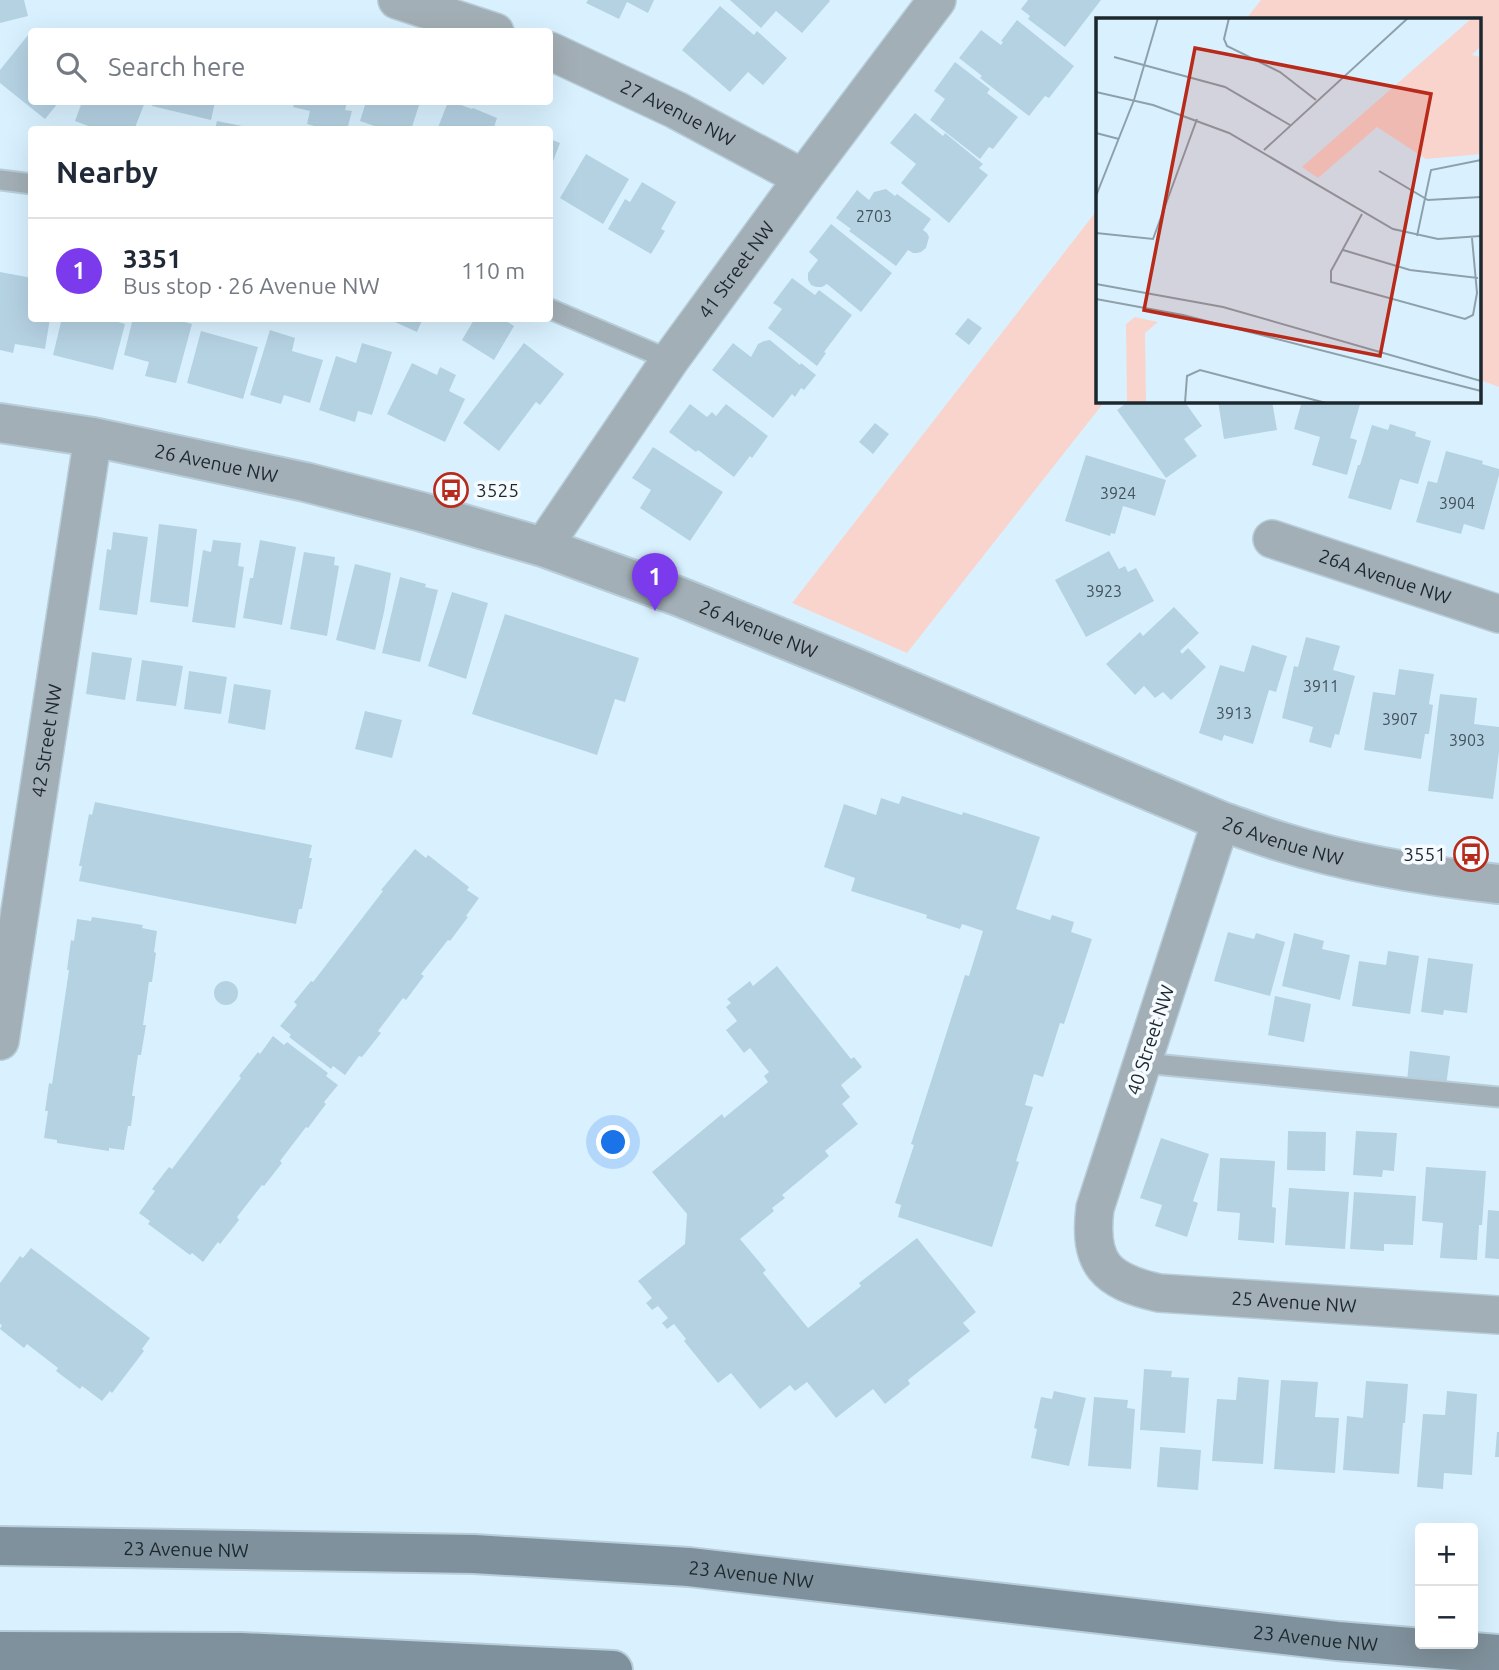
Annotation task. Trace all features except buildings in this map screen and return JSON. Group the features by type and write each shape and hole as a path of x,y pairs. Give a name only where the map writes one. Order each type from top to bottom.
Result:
{"main road":[{"name":"23 Avenue NW","path":"0,1546 474,1554 689,1567 1337,1641 1499,1654"},
{"path":"0,1651 241,1652 613,1670"}],"street":[{"path":"397,0 483,28"},
{"name":"41 Street NW","path":"543,547 670,360 937,0"},
{"name":"27 Avenue NW","path":"553,52 676,110 803,178"},
{"name":"26 Avenue NW","path":"0,423 93,437 305,482 543,547 680,597 843,662 1221,821 1352,861 1426,875 1499,884"},
{"name":"42 Street NW","path":"0,1041 93,437"},
{"name":"26A Avenue NW","path":"1272,539 1499,614"},
{"name":"40 Street NW","path":"1099,1262 1093,1239 1095,1208 1221,821"},
{"name":"25 Avenue NW","path":"1099,1262 1125,1282 1159,1293 1499,1315"}],"lane":[{"path":"0,180 28,184"},
{"path":"553,310 670,360"},
{"path":"1143,1063 1499,1097"}],"shaded area":[{"path":"1261,0 1499,0 1499,387 1482,381 1482,18 1247,18"},
{"path":"1096,212 1096,402 1104,402 907,653 792,603"}],"place":[{"name":"3525","path":"451,490"},
{"name":"3351","path":"655,611"},
{"name":"3551","path":"1471,854"}]}
